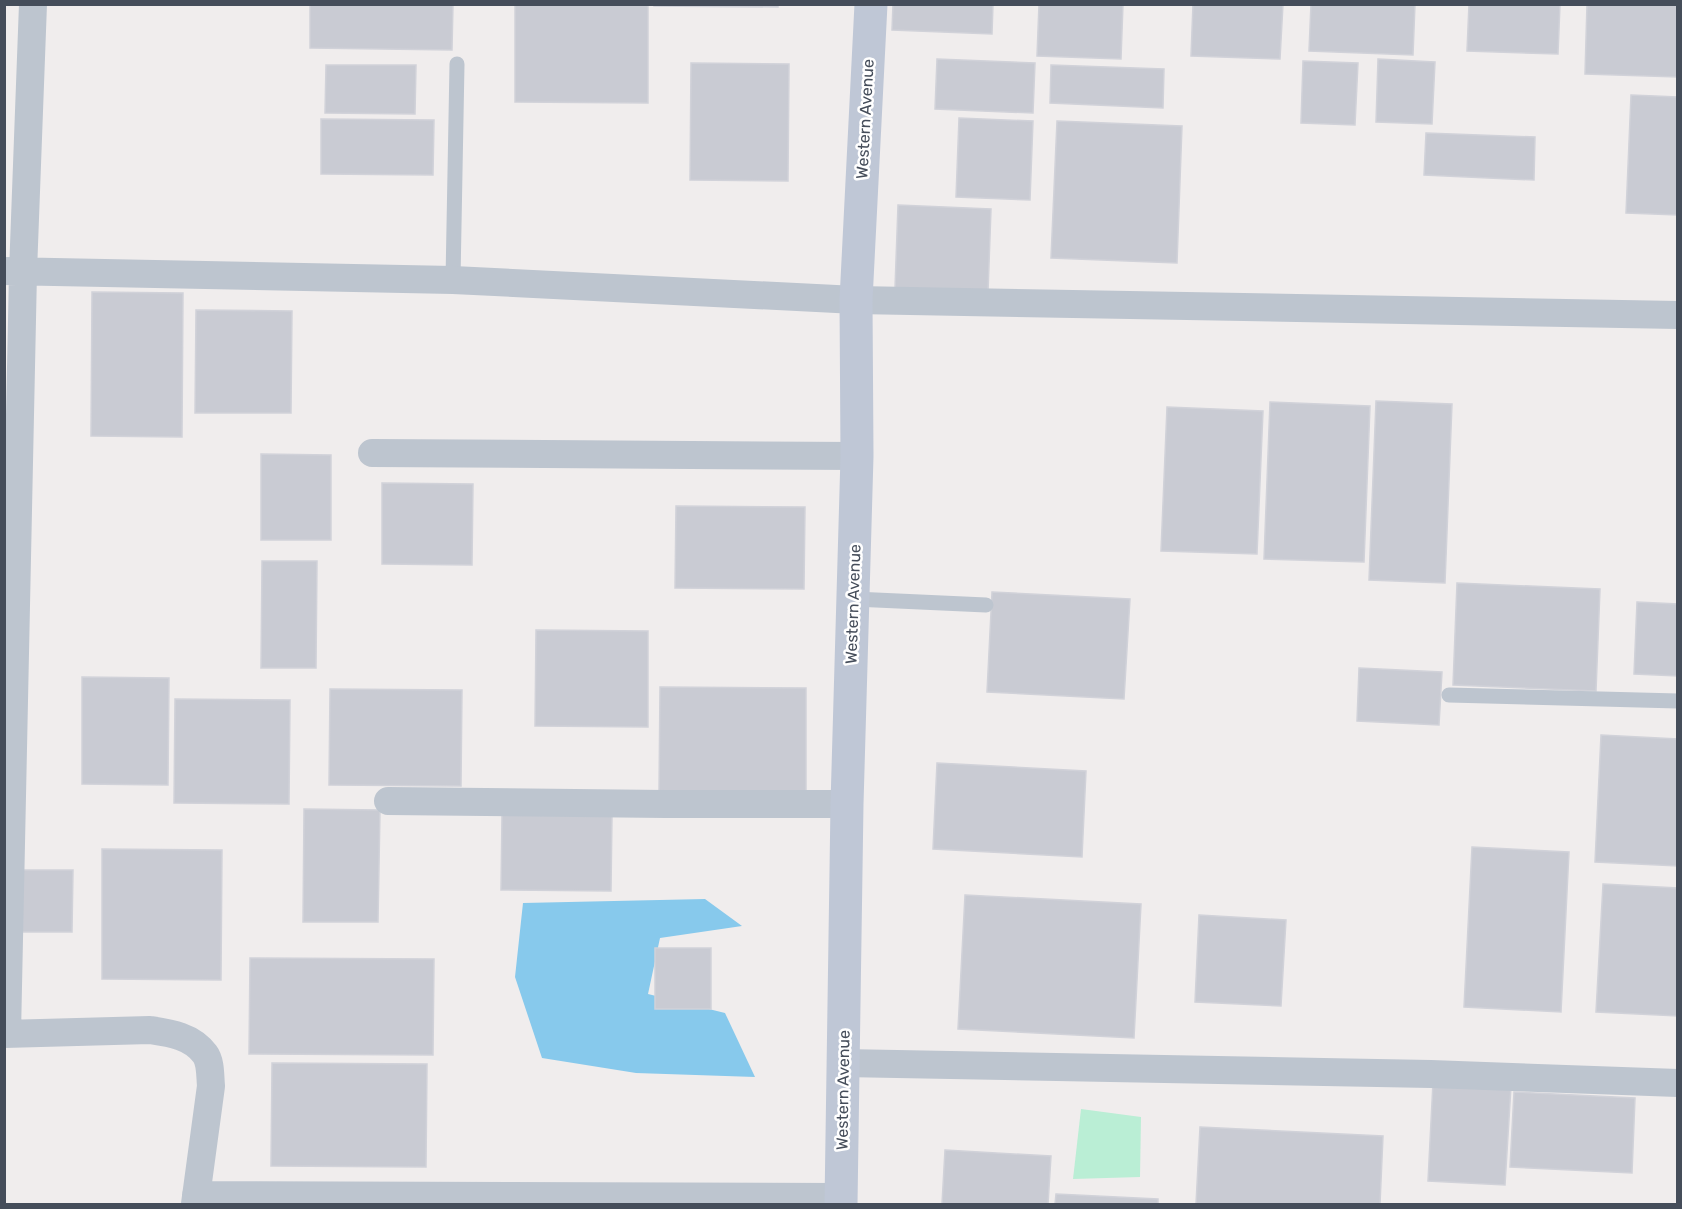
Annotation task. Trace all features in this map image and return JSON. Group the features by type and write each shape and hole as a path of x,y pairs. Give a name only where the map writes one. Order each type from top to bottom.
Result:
{"street":[{"path":"33,4 14,272 6,1034 150,1030 174,1033 191,1041 205,1054 210,1069 211,1086 196,1200 841,1201"},
{"name":"Western Avenue","path":"841,1201 846,804 857,456 856,300 871,4"},
{"path":"14,272 453,280 856,300 1677,315"},
{"path":"372,453 857,456"},
{"path":"387,801 846,804"},
{"path":"843,1063 1419,1074 1677,1083"}],"lane":[{"path":"453,280 457,64"},
{"path":"854,599 986,605"},
{"path":"1449,695 1677,701"}],"green space":[{"path":"1081,1109 1141,1117 1140,1177 1073,1179"}],"water":[{"path":"705,899 742,926 660,938 648,994 725,1013 755,1077 636,1073 542,1058 515,977 523,903"}],"building":[{"path":"310,4 453,4 452,50 310,48"},
{"path":"515,4 648,4 648,103 515,102"},
{"path":"654,4 778,4 778,7 654,6"},
{"path":"893,4 993,4 992,34 892,30"},
{"path":"1039,4 1123,4 1121,59 1037,56"},
{"path":"1193,4 1283,4 1280,59 1191,56"},
{"path":"1311,4 1415,4 1413,55 1309,51"},
{"path":"1469,4 1560,4 1558,54 1467,51"},
{"path":"1587,4 1678,4 1678,77 1585,74"},
{"path":"937,59 1035,63 1033,113 935,109"},
{"path":"1378,59 1435,62 1432,124 1376,122"},
{"path":"1303,61 1358,63 1355,125 1301,123"},
{"path":"691,63 789,64 788,181 690,180"},
{"path":"326,65 416,65 415,114 325,113"},
{"path":"1051,65 1164,69 1163,108 1050,103"},
{"path":"1631,95 1678,97 1678,215 1626,213"},
{"path":"959,118 1033,121 1030,200 956,197"},
{"path":"321,119 434,120 433,175 321,174"},
{"path":"1057,121 1182,126 1177,263 1051,258"},
{"path":"1426,133 1535,137 1534,180 1424,175"},
{"path":"898,205 991,209 988,292 895,288"},
{"path":"92,292 183,293 182,437 91,436"},
{"path":"196,310 292,311 291,413 195,413"},
{"path":"1376,401 1452,404 1445,583 1369,580"},
{"path":"1270,402 1370,406 1364,562 1264,559"},
{"path":"1167,407 1263,411 1257,554 1161,551"},
{"path":"261,454 331,455 331,540 261,540"},
{"path":"382,483 473,484 472,565 382,564"},
{"path":"676,506 805,507 804,589 675,588"},
{"path":"262,561 317,561 316,668 261,668"},
{"path":"1457,583 1600,589 1596,691 1453,685"},
{"path":"992,592 1130,599 1124,699 987,692"},
{"path":"1637,602 1678,604 1678,676 1634,674"},
{"path":"536,630 648,631 648,727 535,726"},
{"path":"1359,668 1442,672 1439,725 1357,721"},
{"path":"82,677 169,678 168,785 82,784"},
{"path":"660,687 806,688 806,796 659,794"},
{"path":"330,689 462,690 461,786 329,785"},
{"path":"175,699 290,700 289,804 174,803"},
{"path":"1601,735 1678,739 1678,866 1595,862"},
{"path":"937,763 1086,771 1082,857 933,849"},
{"path":"304,809 380,810 378,922 303,922"},
{"path":"502,815 612,816 611,891 501,890"},
{"path":"1472,847 1569,852 1561,1012 1464,1007"},
{"path":"102,849 222,850 221,980 102,979"},
{"path":"12,870 73,870 72,932 11,932"},
{"path":"1603,884 1678,888 1678,1016 1596,1012"},
{"path":"965,895 1141,904 1134,1038 958,1029"},
{"path":"1199,915 1286,920 1281,1006 1195,1002"},
{"path":"655,948 711,948 711,1009 655,1009"},
{"path":"250,958 434,959 433,1055 249,1054"},
{"path":"272,1063 427,1064 426,1167 271,1166"},
{"path":"1433,1082 1511,1086 1505,1185 1428,1181"},
{"path":"1514,1092 1635,1098 1632,1173 1510,1167"},
{"path":"1200,1127 1383,1136 1380,1204 1196,1204"},
{"path":"945,1150 1051,1156 1048,1204 942,1204"},
{"path":"1056,1194 1158,1199 1158,1204 1055,1204"}]}
